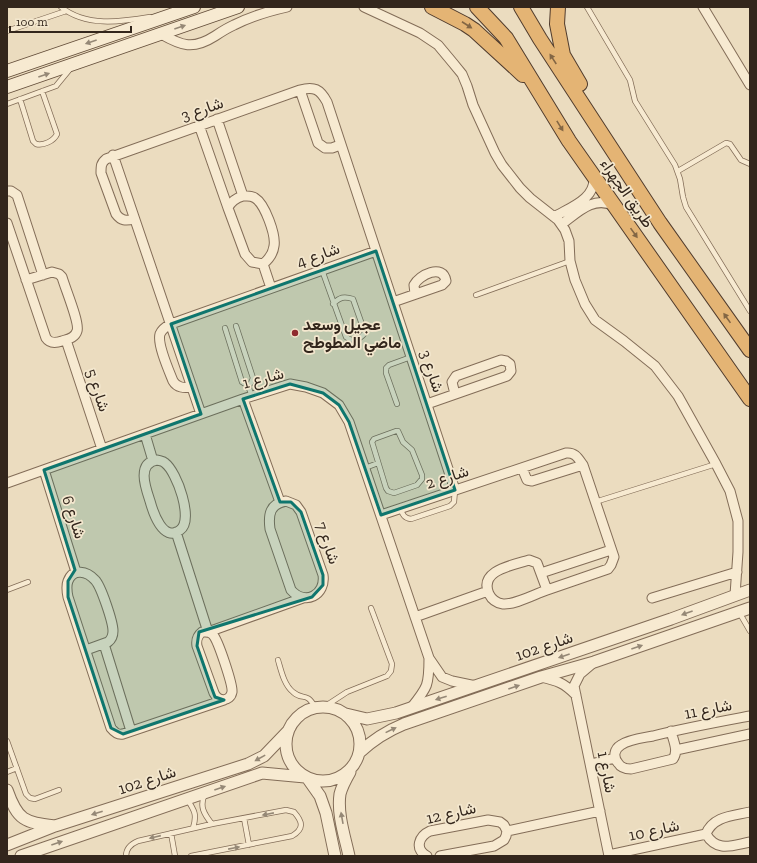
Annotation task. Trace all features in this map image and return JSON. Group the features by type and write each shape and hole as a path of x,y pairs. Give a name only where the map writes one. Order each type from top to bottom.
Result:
{"highway":[{"path":"432,7 474,30 540,93"},
{"name":"طريق الجهراء","path":"477,7 506,38 569,141 750,399"},
{"name":"طريق الجهراء","path":"521,7 540,39 660,223 744,337 750,350"},
{"path":"558,7 557,24 563,56 588,99 615,154"},
{"path":"736,378 750,402"}],"main road":[{"path":"7,87 238,7"},
{"path":"7,71 190,8"}],"street":[{"path":"160,34 174,42 184,45 192,45 210,39 234,25 287,7"},
{"path":"364,7 420,33 438,45 462,74 473,105 502,165 520,188 562,224 568,235 570,261 575,280 585,304 595,320 655,366 678,396 730,491 738,521 738,552 735,595"},
{"path":"703,7 750,85"},
{"name":"شارع 3","path":"113,155 300,90 312,88 322,95 327,102 455,490"},
{"path":"300,90 318,143 325,148 340,145"},
{"path":"217,119 243,196 231,202 228,208"},
{"path":"199,126 245,254 252,262 263,264 271,288"},
{"path":"134,219 126,221 118,217 101,173 101,166 103,162 113,155 201,414"},
{"path":"554,217 580,203 587,197 594,186 594,176"},
{"path":"7,191 11,191 17,195 43,275"},
{"name":"شارع 4","path":"243,196 251,196 260,202 264,208 273,234 274,248 263,264"},
{"path":"562,224 593,203 607,203 615,206"},
{"path":"7,223 26,280 46,338 50,342 56,343 72,338 77,332 77,321 62,278 55,272 26,280"},
{"name":"شارع 4","path":"171,324 376,251"},
{"path":"393,302 415,294"},
{"path":"171,324 162,330 159,335 159,341 172,381 178,386 192,387"},
{"name":"شارع 5","path":"66,340 102,449"},
{"name":"شارع 3","path":"427,404 507,376 511,371 510,364 501,360 456,376 452,382 455,394"},
{"name":"شارع 1","path":"7,483 247,397 290,384 306,387 323,393 339,405 348,422 381,515 428,658 429,679 425,691 411,708"},
{"path":"247,397 280,502 270,514 270,529 291,590 295,595 303,598"},
{"path":"145,434 153,461"},
{"name":"شارع 2","path":"381,515 570,452 577,457 583,465"},
{"path":"153,461 160,461 168,466 176,479 184,504 185,520 182,528 176,532 172,533 167,531 159,524 154,516 143,476 146,468 150,462 153,461"},
{"path":"522,468 527,480 532,482 583,465 614,557 611,566 608,569 512,603 503,604 495,602 491,598 487,586 489,577 496,571 507,566 529,560 537,563 542,573 547,590"},
{"name":"شارع 6","path":"44,470 76,572"},
{"name":"شارع 7","path":"208,632 303,598 312,597 320,591 323,575 299,508 290,502 280,502"},
{"path":"176,532 208,632"},
{"path":"542,573 611,550"},
{"path":"86,650 104,644 111,639 113,630 99,584 89,575 76,572 68,581 67,590 86,650 114,731 120,734 131,731 224,700 228,698 231,694 232,684 217,640 212,633 202,632 198,635 196,640 197,646 214,693 218,699 224,700"},
{"path":"652,598 737,572"},
{"name":"شارع 102","path":"346,714 367,719 396,713 750,590"},
{"path":"415,617 488,591"},
{"path":"707,606 711,613 712,621"},
{"name":"شارع 102","path":"360,752 388,731 404,724 542,677 594,662 745,610"},
{"path":"104,644 131,731"},
{"name":"شارع 1","path":"428,658 442,677 452,681 476,686"},
{"name":"شارع 1","path":"594,662 580,674 574,686 609,856"},
{"path":"542,677 558,681 567,686 576,695"},
{"path":"335,856 326,814 320,796 306,778 293,766 286,752 285,741 292,722 306,710 319,707 335,709 346,714 358,731 360,752 344,782 340,795 340,813 349,856"},
{"name":"شارع 11","path":"671,731 676,750 675,756 669,760 631,769 620,766 615,758 617,748 626,742 671,731 750,716"},
{"name":"شارع 102","path":"7,845 55,826 248,764 264,756 288,731"},
{"name":"شارع 11","path":"676,750 750,734"},
{"path":"591,764 615,758"},
{"path":"306,778 318,782 329,781 348,773 354,765"},
{"name":"شارع 102","path":"20,856 262,773 306,778"},
{"path":"8,797 17,814 26,821 55,826"},
{"path":"124,804 129,807 131,813 127,819"},
{"path":"440,856 494,846 504,840 507,831 600,811"},
{"path":"750,812 716,820 708,827 706,834 709,840 721,846 727,847 750,842"},
{"name":"شارع 12","path":"427,856 421,851 419,845 420,838 430,830 488,820 500,822 504,825 507,831"},
{"name":"شارع 10","path":"609,856 706,834"}],"lane":[{"path":"61,7 79,18 111,22 135,19 190,8"},
{"path":"587,7 630,80 635,101 678,171 686,207 750,312"},
{"path":"7,31 66,11"},
{"path":"7,104 56,86 73,64"},
{"path":"20,99 33,141 39,145 56,138 57,134 42,91"},
{"path":"678,171 726,143 730,144 741,160 750,164"},
{"path":"476,295 570,261"},
{"path":"322,270 333,304 346,338 349,340 361,338 365,333 353,299 346,296 339,298 333,304"},
{"path":"236,326 253,378 248,386 247,397"},
{"path":"225,328 242,382 248,386"},
{"path":"397,404 386,368 411,357"},
{"path":"397,431 404,444 412,450 422,475 421,482 417,486 394,493 390,492 386,488 378,463 372,445 373,440 397,431"},
{"path":"365,468 378,463"},
{"path":"595,502 716,464"},
{"path":"400,508 403,516 406,519 411,519 450,506 454,502 455,490"},
{"path":"7,590 28,582"},
{"path":"278,660 286,683 293,692 301,696 306,696 319,707 347,692 387,676 391,671 392,664 371,608"},
{"path":"745,610 750,631"},
{"path":"7,741 26,794 30,798 34,799 59,790"},
{"path":"7,772 17,768"},
{"path":"205,793 202,804 206,816 212,824"},
{"path":"187,799 196,816 193,828"},
{"path":"126,856 129,846 134,843 212,824 286,810 294,812 301,822 298,832 292,836 191,856"},
{"path":"244,818 249,845"},
{"path":"171,833 175,856"}],"highlighted area":[{"path":"376,251 455,490 381,515 349,422 339,405 323,393 290,384 243,399 280,502 291,502 301,512 323,575 323,585 312,597 199,632 197,646 212,689 215,697 224,700 123,734 111,728 68,597 68,581 75,570 44,470 201,414 171,324"}],"place":[{"name":"عجيل وسعد ماضي المطوطح","path":"295,333"}]}
